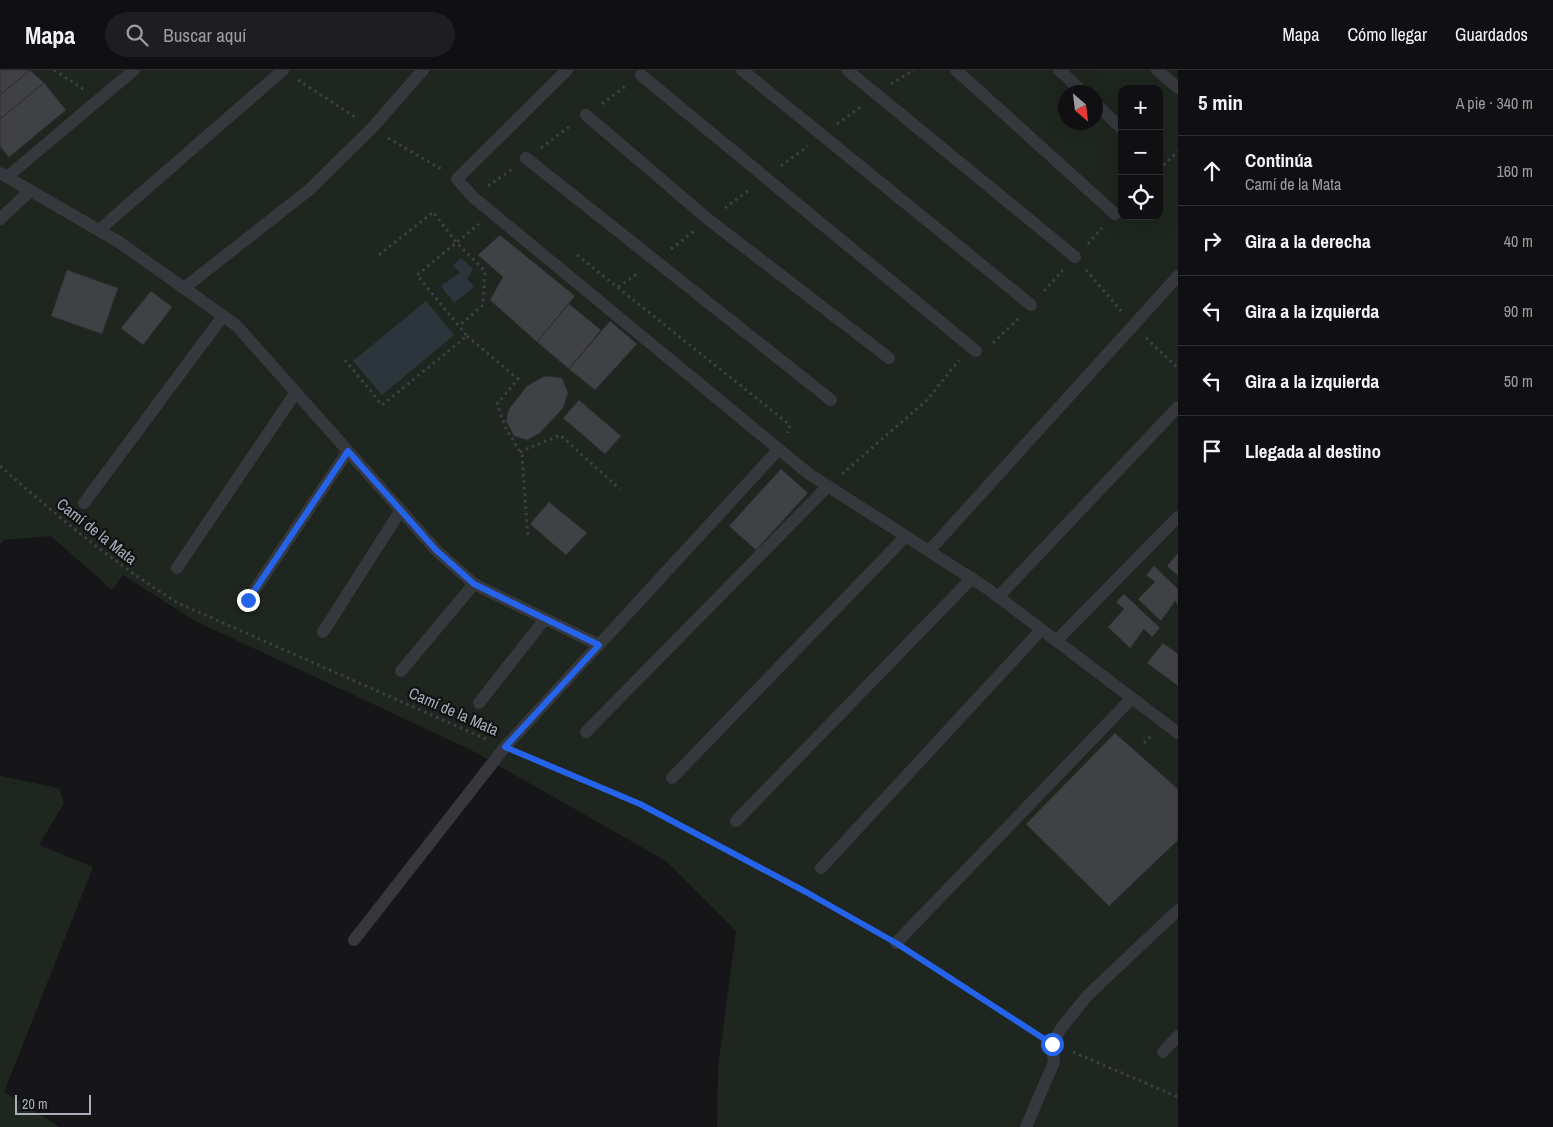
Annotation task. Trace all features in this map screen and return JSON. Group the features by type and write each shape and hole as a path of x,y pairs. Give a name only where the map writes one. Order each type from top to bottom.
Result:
{"lane":[{"path":"134,70 3,175 99,230 236,325 436,550 474,584 599,645"},
{"path":"99,230 283,70"},
{"path":"184,288 309,190 372,128 423,70"},
{"path":"567,70 457,179 493,213 809,474 972,578 1178,733"},
{"path":"742,70 1030,305"},
{"path":"848,70 1075,257"},
{"path":"956,70 1115,214"},
{"path":"1059,70 1075,85"},
{"path":"1157,70 1178,88"},
{"path":"641,75 976,351"},
{"path":"1103,111 1118,125"},
{"path":"586,115 709,220 889,358"},
{"path":"526,158 831,400"},
{"path":"0,219 30,191"},
{"path":"929,551 1178,276"},
{"path":"84,503 223,316"},
{"path":"178,568 296,392"},
{"path":"998,597 1178,407"},
{"path":"354,940 505,747 780,449"},
{"path":"248,600 348,451"},
{"path":"586,732 828,486"},
{"path":"323,632 401,510"},
{"path":"1056,642 1178,517"},
{"path":"672,778 906,536"},
{"path":"736,821 972,578"},
{"path":"401,671 474,584"},
{"path":"479,703 545,619"},
{"path":"821,868 1041,630"},
{"path":"896,943 1131,699"},
{"path":"1026,1127 1054,1062 1052,1044 1062,1027 1088,995 1178,910"},
{"path":"1163,1052 1178,1036"}],"path":[{"path":"54,70 98,100"},
{"path":"283,70 372,128 457,179"},
{"path":"474,197 641,75"},
{"path":"1163,166 1178,151"},
{"path":"488,186 496,192"},
{"path":"378,255 433,212 457,242 485,271 483,305 459,326"},
{"path":"493,213 417,275 467,336 518,379 497,404 506,429 520,452 528,539"},
{"path":"572,251 790,425 780,449"},
{"path":"345,360 382,405 467,336"},
{"path":"520,452 560,435 620,489"},
{"name":"Camí de la Mata","path":"0,466 74,531 136,577 178,603 505,747 640,804 896,943 1052,1044 1178,1097"}],"shaded area":[{"path":"0,70 1178,70 1178,1127 717,1127 718,1068 736,931 666,861 471,750 195,621 123,575 112,590 51,536 4,540 0,544"},
{"path":"461,258 473,269 467,278 474,287 454,303 441,286 460,273 453,265"},
{"path":"426,301 454,335 382,395 353,361"},
{"path":"0,776 59,788 64,803 39,845 93,867 4,1092 60,1127 0,1127"}],"building":[{"path":"0,70 30,70 0,95"},
{"path":"30,70 44,83 0,119 0,95"},
{"path":"44,83 66,110 9,157 0,146 0,119"},
{"path":"500,235 575,296 537,342 490,300 503,277 478,255"},
{"path":"67,270 118,288 102,334 51,316"},
{"path":"151,291 172,307 143,345 121,328"},
{"path":"569,304 601,330 569,369 537,342"},
{"path":"610,321 637,344 595,390 569,369"},
{"path":"545,376 562,378 568,393 563,408 540,433 527,440 514,436 506,421 509,409 527,386"},
{"path":"579,400 621,436 605,454 563,418"},
{"path":"781,469 808,493 756,550 729,526"},
{"path":"549,502 587,533 566,555 530,524"},
{"path":"1178,553 1178,576 1167,566"},
{"path":"1154,566 1178,589 1178,605 1175,601 1161,621 1138,599 1155,582 1146,575"},
{"path":"1124,594 1160,628 1152,637 1144,629 1130,648 1108,627 1124,609 1116,602"},
{"path":"1163,643 1178,654 1178,686 1147,663"},
{"path":"1115,733 1178,789 1178,840 1109,906 1026,824"}],"route":[{"path":"248,600 348,451 436,550 474,584 599,645 505,747 640,804 806,892 896,943 1052,1044"}]}
